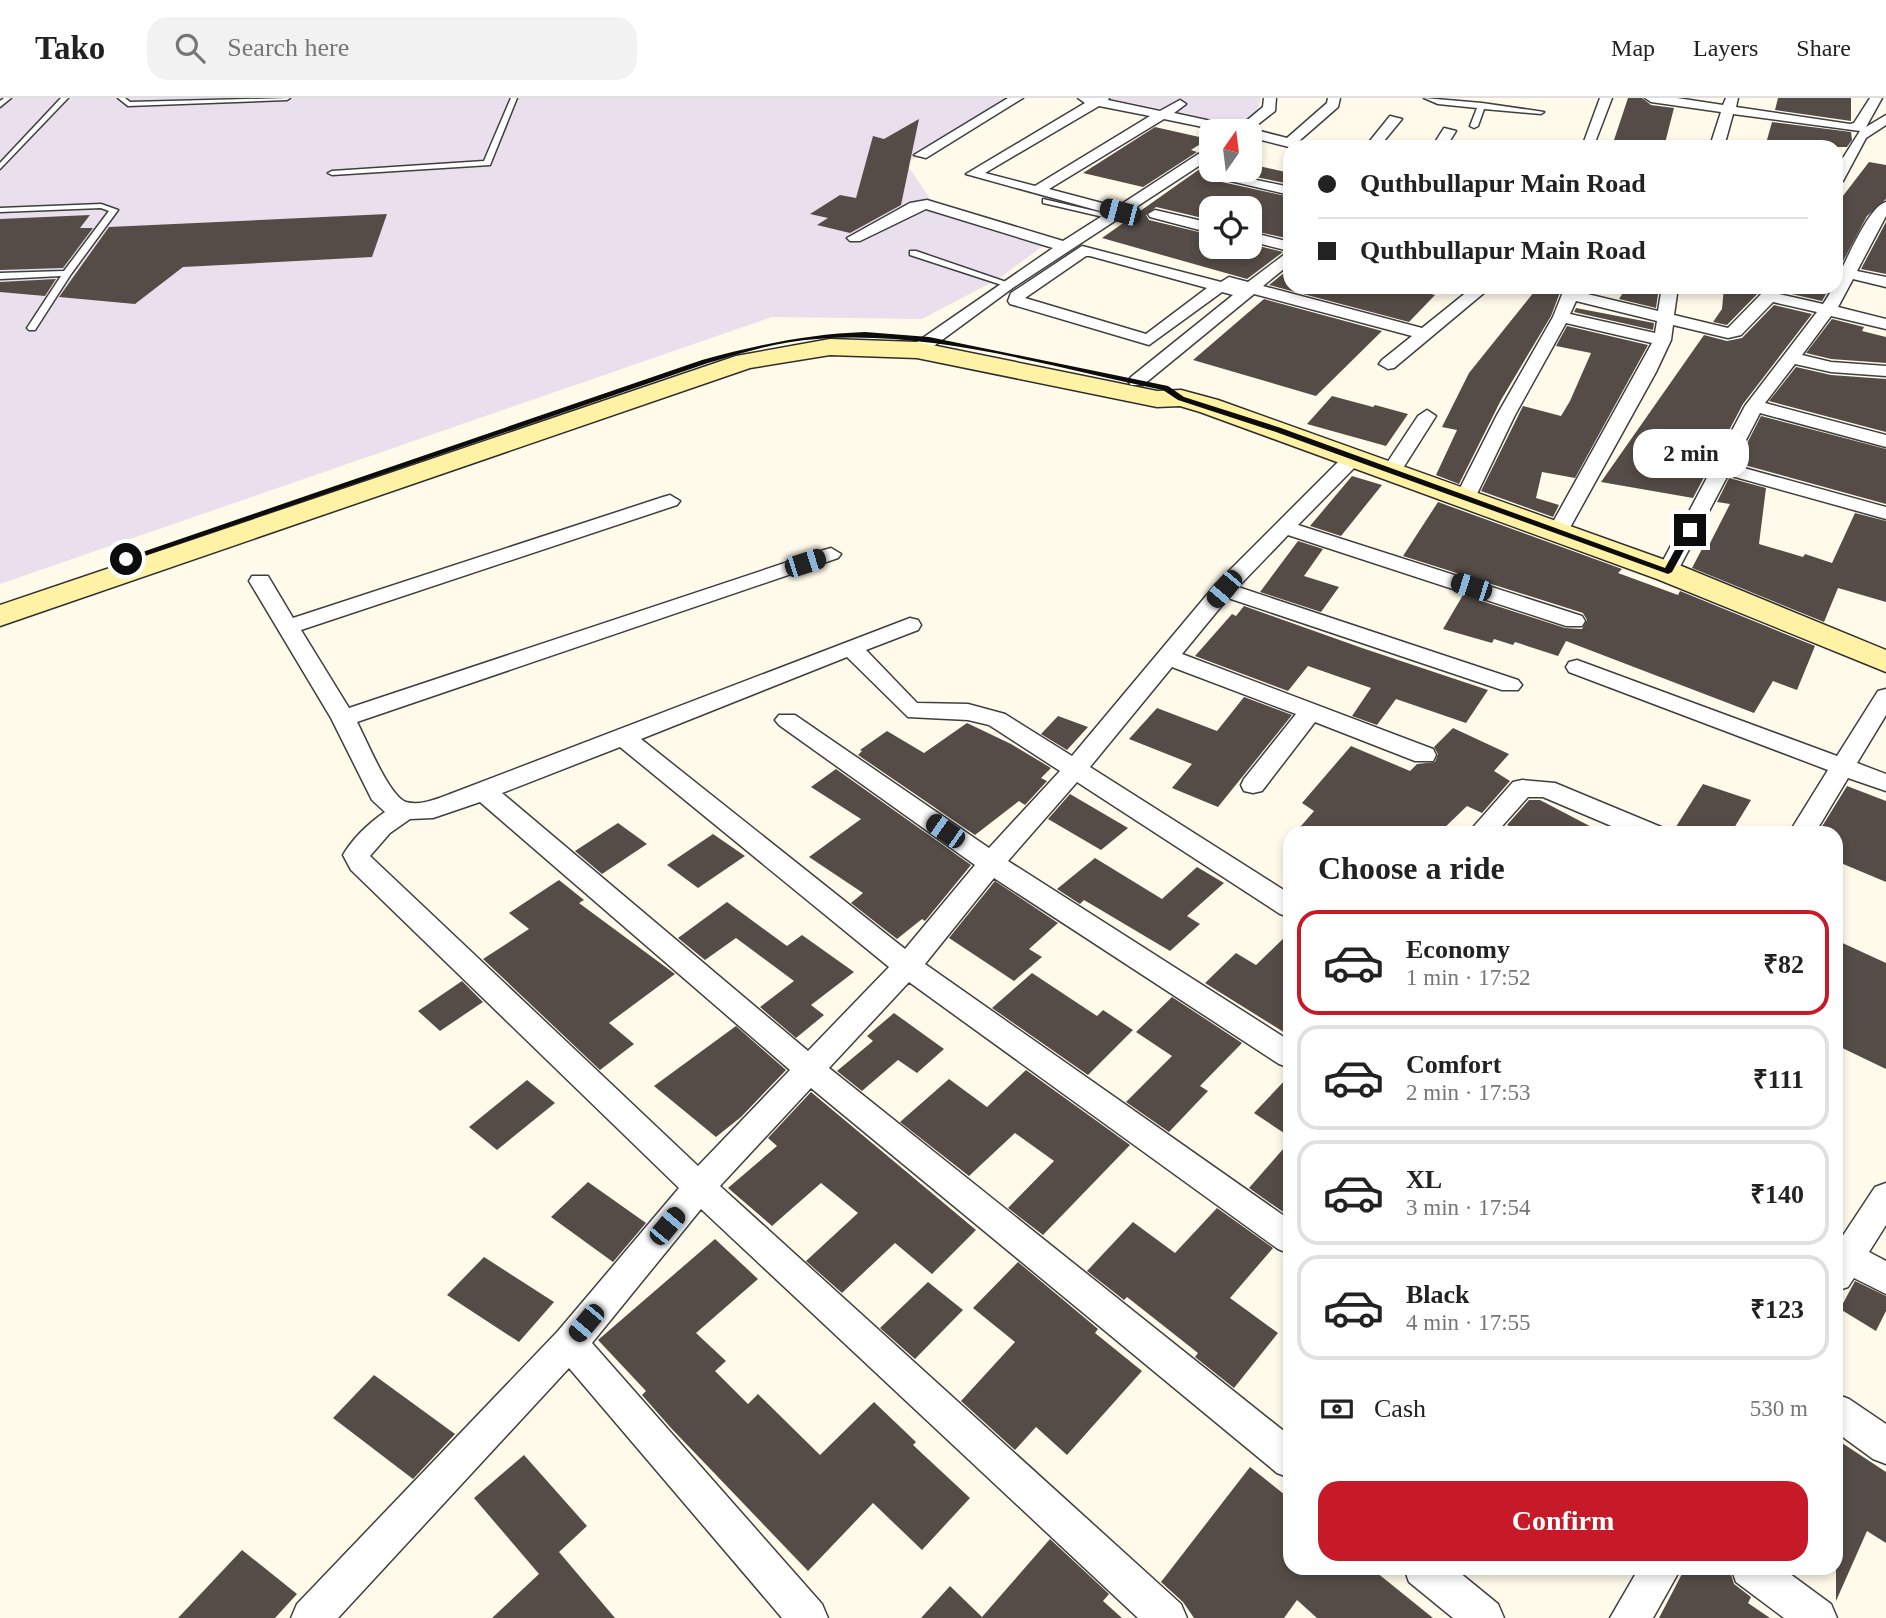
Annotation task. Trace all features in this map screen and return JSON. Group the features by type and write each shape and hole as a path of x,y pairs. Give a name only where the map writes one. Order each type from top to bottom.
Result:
{"main road":[{"path":"0,602 741,351 815,336 865,335 1166,388 1181,398 1668,572 1886,662"},
{"path":"0,616 745,361 830,347 923,345 1157,399 1181,398"}],"street":[{"path":"921,155 1017,98"},
{"path":"1079,98 1100,100 1199,122"},
{"path":"1256,119 1270,108 1270,98"},
{"path":"1291,140 1333,104 1334,98"},
{"path":"1589,140 1606,98"},
{"path":"1651,98 1731,104 1859,127 1875,98"},
{"path":"1100,100 973,174 1116,214"},
{"path":"1042,195 1180,104"},
{"path":"1719,140 1731,104"},
{"path":"1378,140 1395,119"},
{"path":"1843,168 1861,136 1886,119"},
{"path":"1443,140 1448,131"},
{"path":"1262,136 1283,141"},
{"path":"923,345 1008,285 1199,160"},
{"path":"1252,182 1283,189"},
{"path":"855,239 915,206 927,204 1066,247"},
{"path":"1843,285 1878,230 1886,206"},
{"path":"1156,214 1199,225"},
{"path":"1262,240 1283,245"},
{"path":"1113,250 1249,291 1424,334"},
{"path":"1219,286 1149,340 1016,301 1017,296 1082,251 1219,286 1249,291"},
{"path":"1137,382 1283,262"},
{"path":"1850,274 1886,282"},
{"path":"1388,364 1475,294"},
{"path":"1465,498 1506,415 1561,317 1570,294"},
{"path":"1581,294 1666,320 1733,332 1769,294"},
{"path":"1557,533 1662,340 1669,294"},
{"path":"1781,294 1827,310 1886,324"},
{"path":"1668,572 1754,406 1837,294"},
{"path":"1561,317 1662,340"},
{"path":"1790,358 1832,367 1886,371"},
{"path":"1754,406 1886,441"},
{"path":"1391,472 1427,416"},
{"path":"311,1618 570,1343 699,1187 906,967 1224,589 1352,459"},
{"path":"1724,468 1886,513"},
{"path":"288,627 670,501"},
{"path":"1283,527 1574,621"},
{"path":"343,718 831,554"},
{"path":"260,581 343,718 385,800 404,811 420,812 484,791 910,625"},
{"path":"1224,589 1510,685"},
{"path":"850,647 916,712 968,712 997,719 1283,902"},
{"path":"1168,657 1424,755"},
{"path":"1577,667 1886,783"},
{"path":"1806,826 1886,696"},
{"path":"1253,785 1310,712"},
{"path":"787,720 991,863 1283,1051"},
{"path":"622,736 906,967 1283,1234"},
{"path":"1488,826 1522,788 1528,786 1546,789 1636,826"},
{"path":"484,791 585,881 809,1069 1283,1454"},
{"path":"404,811 363,845 356,855 360,863 699,1187 1167,1618"},
{"path":"1843,1257 1886,1197"},
{"path":"1843,1262 1886,1279"},
{"path":"570,1343 808,1618"},
{"path":"1843,1416 1886,1446"},
{"path":"1432,1575 1484,1618"},
{"path":"1630,1618 1658,1575"},
{"path":"1760,1575 1818,1618"}],"lane":[{"path":"0,105 8,98"},
{"path":"0,167 65,98"},
{"path":"121,98 128,104 287,98"},
{"path":"332,173 487,163 514,98"},
{"path":"1427,98 1438,102 1541,113"},
{"path":"1474,126 1482,105"},
{"path":"0,210 101,206 114,210 67,273 32,328"},
{"path":"914,253 1008,285"},
{"path":"0,276 67,273"}],"shaded area":[{"path":"0,98 1021,98 906,163 932,202 1047,243 998,279 922,319 772,317 0,584"},
{"path":"1108,98 1261,98 1255,119 1210,119"}],"building":[{"path":"1628,98 1642,98 1651,105 1674,108 1666,140 1614,140"},
{"path":"1778,98 1851,98 1851,121 1775,110"},
{"path":"919,119 901,205 850,233 817,225 828,218 810,214 840,195 856,198 873,136 884,139"},
{"path":"1772,122 1851,132 1852,140 1847,147 1843,147 1843,140 1767,140"},
{"path":"1155,127 1199,137 1199,145 1191,150 1197,152 1143,187 1083,173"},
{"path":"1869,162 1886,165 1886,199 1867,216 1843,261 1843,196"},
{"path":"1262,167 1283,171 1283,183 1262,178"},
{"path":"1199,169 1199,182 1222,182 1283,195 1283,237 1262,233 1262,196 1199,196 1199,217 1156,207 1146,215 1149,220 1199,232 1199,259 1262,259 1262,247 1283,252 1247,279 1102,238"},
{"path":"387,214 372,257 183,267 135,304 59,297 109,227"},
{"path":"90,215 80,228 93,228 63,268 0,270 0,219"},
{"path":"1886,222 1886,274 1861,269"},
{"path":"1283,274 1283,289 1269,285"},
{"path":"56,279 45,296 0,292 0,282"},
{"path":"1303,294 1435,295 1409,322"},
{"path":"1532,294 1559,294 1551,316 1501,400 1459,484 1436,475 1457,430 1442,427 1469,373"},
{"path":"1622,294 1658,294 1656,308 1619,299"},
{"path":"1723,294 1757,294 1727,325 1713,322 1722,309"},
{"path":"1792,294 1826,294 1822,301"},
{"path":"1264,299 1382,331 1316,396 1193,360"},
{"path":"1774,305 1812,314 1743,404 1693,498 1601,482 1704,335 1727,341 1742,338"},
{"path":"1576,308 1654,323 1653,330 1574,312"},
{"path":"1832,319 1864,327 1862,331 1886,337 1886,363 1831,359 1806,353"},
{"path":"1567,326 1648,345 1575,478 1542,472 1536,498 1559,505 1553,517 1481,491 1523,406 1561,416 1570,401 1591,353 1556,346"},
{"path":"1796,367 1831,375 1886,379 1886,432 1769,401"},
{"path":"1332,396 1408,414 1386,446 1307,424"},
{"path":"1761,416 1886,449 1886,504 1737,463"},
{"path":"1352,476 1382,485 1341,536 1310,526"},
{"path":"1729,478 1766,488 1759,544 1803,557 1805,554 1832,563 1855,513 1886,521 1886,602 1838,588 1824,622 1692,568 1703,547 1707,549 1730,504 1717,502"},
{"path":"1438,502 1622,569 1618,573 1678,595 1680,591 1815,646 1797,690 1773,681 1754,713 1566,641 1558,656 1515,642 1513,645 1494,639 1492,643 1443,629 1463,595 1565,628 1582,629 1587,620 1583,613 1403,556"},
{"path":"1298,541 1323,549 1304,576 1339,587 1321,612 1260,592"},
{"path":"1244,606 1488,690 1466,723 1396,699 1377,725 1352,716 1371,688 1308,666 1288,691 1195,656 1232,614 1236,616"},
{"path":"1244,697 1292,715 1218,807 1172,788 1192,764 1129,739 1157,708 1217,731"},
{"path":"1058,716 1088,727 1067,750 1041,734"},
{"path":"967,723 1011,744 1051,768 1041,778 1047,781 1025,805 1019,801 975,835 858,755 862,751 860,750 887,731 924,753"},
{"path":"1453,728 1509,754 1494,771 1510,781 1482,813 1467,806 1446,826 1301,826 1314,811 1302,803 1351,746 1410,771 1417,764 1435,762 1438,754 1434,747"},
{"path":"836,769 971,865 925,921 922,919 897,939 851,903 863,893 809,857 861,819 811,787"},
{"path":"1703,784 1751,800 1735,826 1676,826"},
{"path":"1847,786 1886,801 1886,882 1843,864 1843,826 1822,826"},
{"path":"1070,794 1128,828 1101,850 1048,819"},
{"path":"1529,800 1540,800 1590,826 1509,826 1507,825"},
{"path":"618,823 647,844 602,874 575,851"},
{"path":"713,834 745,856 698,888 667,865"},
{"path":"1095,858 1162,899 1197,867 1224,883 1187,916 1200,924 1170,951 1084,900 1080,904 1057,889"},
{"path":"559,880 584,900 579,903 675,974 609,1023 634,1044 600,1070 483,959 529,929 509,913"},
{"path":"995,881 1058,923 1029,949 1042,957 1014,981 949,938"},
{"path":"727,902 787,946 802,935 854,972 811,1005 824,1015 796,1038 760,1007 794,981 736,938 705,960 678,938"},
{"path":"1283,939 1283,1032 1205,983 1236,953 1256,965"},
{"path":"1843,943 1886,963 1886,1069 1843,1048"},
{"path":"1032,973 1097,1016 1103,1010 1133,1030 1088,1075 992,1008"},
{"path":"462,981 483,1002 440,1031 418,1011"},
{"path":"1172,997 1242,1043 1200,1086 1208,1091 1169,1132 1126,1102 1172,1056 1136,1032"},
{"path":"894,1013 944,1049 917,1073 898,1060 862,1091 837,1071 873,1041 867,1036"},
{"path":"736,1026 786,1070 741,1117 716,1137 654,1086"},
{"path":"1026,1070 1130,1145 1043,1235 1008,1208 1054,1161 1015,1133 969,1176 900,1122 949,1079 987,1107"},
{"path":"527,1080 555,1103 497,1150 469,1127"},
{"path":"1283,1082 1283,1132 1254,1113"},
{"path":"811,1092 976,1230 932,1274 895,1243 842,1293 806,1261 858,1213 821,1183 772,1226 728,1188 777,1146 768,1138"},
{"path":"1283,1149 1283,1212 1249,1188"},
{"path":"588,1182 646,1223 613,1262 551,1217"},
{"path":"1217,1208 1273,1248 1230,1298 1278,1333 1234,1388 1195,1357 1198,1353 1127,1297 1124,1300 1087,1271 1133,1222 1175,1253"},
{"path":"715,1239 758,1279 696,1333 726,1361 715,1371 748,1404 758,1394 820,1455 874,1402 916,1442 913,1445 970,1498 922,1550 873,1503 808,1571 671,1428 642,1395 646,1391 598,1340"},
{"path":"484,1257 554,1302 519,1342 447,1295"},
{"path":"1018,1262 1098,1329 1095,1333 1142,1371 1067,1455 1036,1427 1015,1450 961,1401 1015,1342 973,1308"},
{"path":"1855,1281 1886,1296 1886,1311 1876,1331 1843,1311 1843,1303"},
{"path":"928,1282 963,1310 915,1359 880,1328"},
{"path":"374,1375 455,1434 413,1479 333,1418"},
{"path":"1843,1444 1886,1472 1886,1543 1867,1531 1836,1601 1836,1575 1843,1575"},
{"path":"524,1455 587,1526 559,1552 615,1618 492,1618 539,1574 474,1498"},
{"path":"1250,1467 1283,1493 1283,1575 1380,1575 1433,1618 1317,1618 1297,1600 1284,1618 1194,1618 1183,1602 1161,1582"},
{"path":"1050,1539 1109,1594 1103,1601 1122,1618 921,1618 950,1586 982,1617"},
{"path":"242,1550 297,1594 275,1618 178,1618"},
{"path":"1681,1575 1731,1575 1734,1584 1751,1597 1748,1603 1770,1618 1659,1618"}],"route":[{"path":"126,559 705,362 766,345 815,336 865,335 929,340 1166,388 1181,398 1278,430 1668,572 1690,530"}]}
